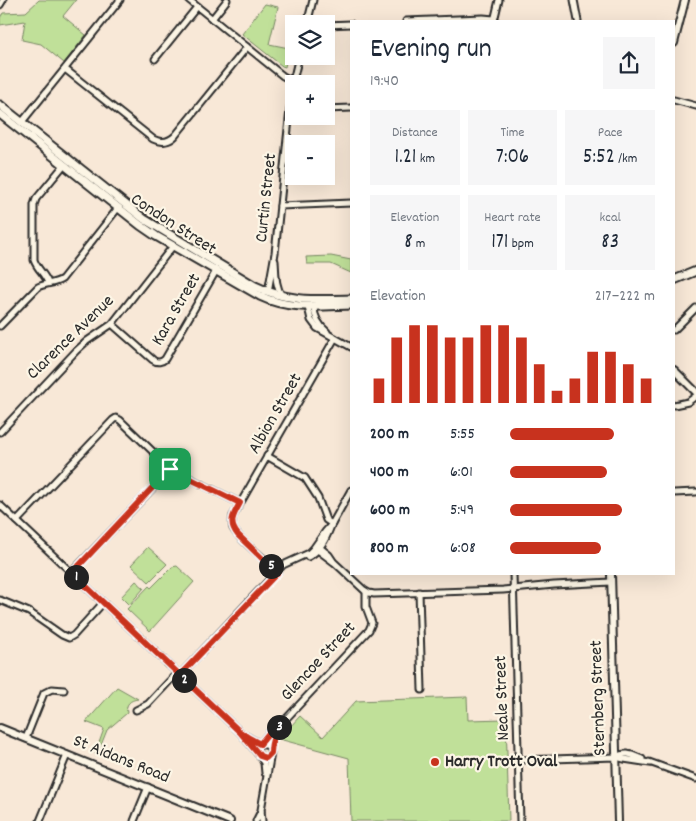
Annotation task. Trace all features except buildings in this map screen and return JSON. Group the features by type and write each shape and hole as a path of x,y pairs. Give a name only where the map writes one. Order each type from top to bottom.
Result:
{"main road":[{"name":"Condon Street","path":"0,105 120,205"},
{"name":"Condon Street","path":"0,114 64,165 216,271 268,300 287,305 311,307"},
{"name":"Condon Street","path":"176,243 256,286 282,297 350,299"},
{"path":"675,280 696,271"},
{"path":"268,292 271,297 311,307 350,305"}],"street":[{"path":"0,5 3,0"},
{"path":"22,122 120,0"},
{"path":"189,0 285,77"},
{"path":"212,19 227,0"},
{"path":"309,15 313,0"},
{"path":"432,20 483,18 494,20 499,0"},
{"path":"574,0 578,20"},
{"path":"675,40 685,0"},
{"path":"155,59 197,7"},
{"path":"335,25 350,24"},
{"path":"65,69 153,139 166,141 175,136 247,47"},
{"path":"675,100 696,106"},
{"path":"335,109 350,108"},
{"name":"Curtin Street","path":"268,292 275,253 290,125"},
{"path":"48,283 34,260 34,205 36,199 64,165"},
{"path":"280,206 350,203"},
{"path":"0,326 40,285 57,282 62,279 120,205"},
{"name":"Clarence Avenue","path":"0,432 87,341 112,324 176,243"},
{"name":"Curtin Street","path":"275,253 276,285 282,297"},
{"name":"Kara Street","path":"112,324 153,360 162,364 216,271"},
{"path":"311,307 309,316 314,325 350,346"},
{"path":"675,329 696,308"},
{"name":"Albion Street","path":"240,503 336,338"},
{"path":"675,371 696,394 686,402 675,405"},
{"path":"17,521 116,416 170,469 240,503 233,516 234,529 278,572"},
{"path":"267,456 305,478 318,498 326,520 332,524"},
{"path":"72,573 170,469"},
{"path":"675,493 696,492"},
{"path":"136,710 148,704 278,572 308,557 317,548 328,534 350,494"},
{"path":"0,505 240,732 264,763 266,776"},
{"path":"317,548 328,555 366,592 374,594 513,589 611,582"},
{"name":"Neale Street","path":"513,575 520,821"},
{"name":"Sternberg Street","path":"611,575 618,821"},
{"name":"Glencoe Street","path":"260,744 369,630 372,623 366,607 366,592"},
{"path":"419,592 422,690"},
{"path":"0,600 29,612 69,641 103,603"},
{"path":"26,738 44,693 52,689 60,688 64,690"},
{"name":"Glencoe Street","path":"270,746 273,737 284,721"},
{"name":"St Aidans Road","path":"1,730 26,738 230,821"},
{"path":"240,732 260,744 270,746 271,753 261,810 262,821"},
{"path":"260,744 257,750 259,755 266,758 271,753"},
{"path":"519,760 616,757 626,754 696,779"},
{"path":"40,821 67,755"},
{"path":"134,821 148,788"},
{"path":"256,821 261,810"}],"green space":[{"path":"39,0 76,0 63,16 86,35 64,63 41,44 22,40 25,21 0,25 0,18 3,13 26,12"},
{"path":"265,4 278,7 269,44 285,47 285,67 282,66 242,34"},
{"path":"331,256 350,260 350,273 331,264 307,264 306,257"},
{"path":"148,547 167,564 149,582 131,565"},
{"path":"177,566 194,582 150,631 127,609 149,586 151,588 172,567"},
{"path":"136,581 144,588 129,605 121,597"},
{"path":"117,687 138,699 129,703 127,713 107,730 97,755 95,754 104,729 86,722"},
{"path":"467,697 468,720 506,719 509,821 351,821 349,758 279,739 300,716 323,737 356,701"}],"place":[{"name":"Harry Trott Oval","path":"435,762"}],"route":[{"path":"170,469 72,573 240,732 260,756 266,758 271,753 273,737 284,721 269,733 260,744 240,732 180,675 278,572 234,529 233,516 240,503 170,469"}]}
